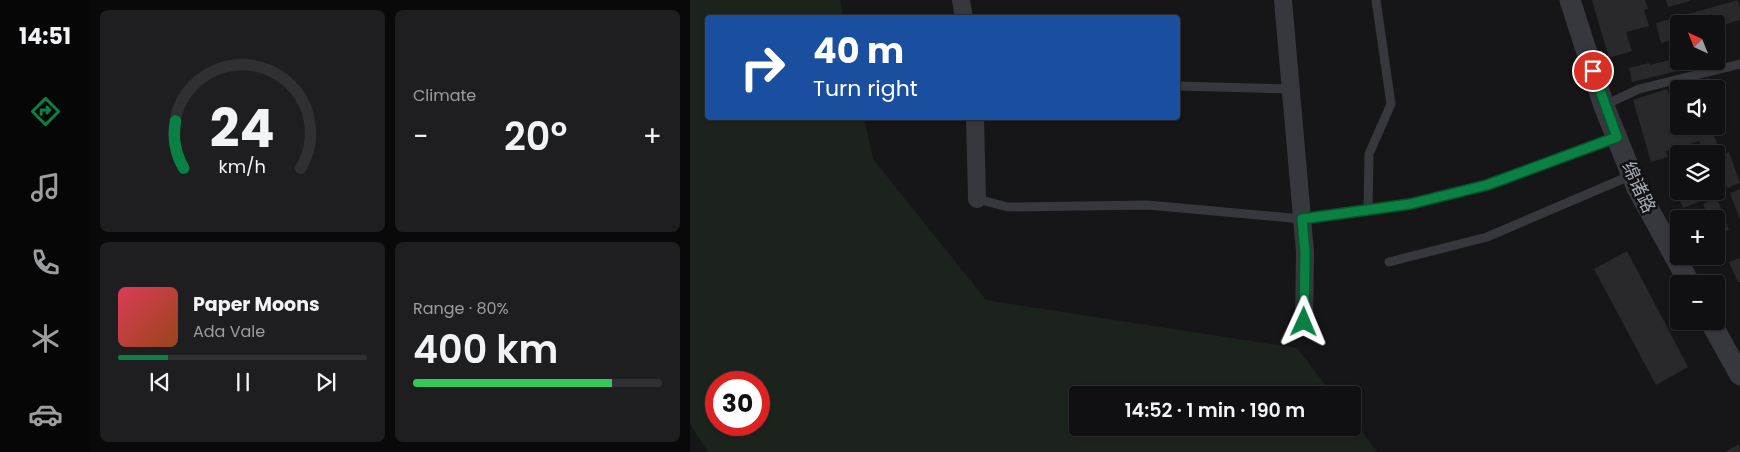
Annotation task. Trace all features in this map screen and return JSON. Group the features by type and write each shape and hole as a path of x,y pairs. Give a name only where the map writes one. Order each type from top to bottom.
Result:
{"street":[{"path":"961,0 964,15"},
{"path":"1283,0 1305,252 1304,322"},
{"name":"绵诸路","path":"1570,0 1604,106 1637,188 1685,275"},
{"path":"975,120 977,199"},
{"path":"1715,330 1740,375"}],"lane":[{"path":"1368,210 1369,154 1391,104 1376,0"},
{"path":"1604,106 1639,89 1740,64"},
{"path":"1180,86 1290,89"},
{"path":"977,199 1008,207 1148,205 1302,219 1410,204 1487,185 1617,137"},
{"path":"1389,262 1487,237 1632,175"}],"shaded area":[{"path":"690,0 840,0 843,15 705,15 705,120 864,120 873,159 986,300 1297,348 1326,386 1069,386 1069,436 1361,436 1361,431 1377,452 708,452 690,424"}],"building":[{"path":"1592,0 1645,0 1648,9 1644,10 1649,26 1626,32 1632,51 1609,58"},
{"path":"1666,0 1690,0 1690,1 1668,7"},
{"path":"1738,0 1740,8 1740,20 1725,24 1725,15 1685,15"},
{"path":"1670,19 1670,40 1661,43 1656,23"},
{"path":"1670,60 1670,70 1681,70 1632,82 1629,68 1649,63 1650,65"},
{"path":"1667,89 1670,98 1670,135 1714,135 1717,145 1700,145 1699,141 1686,145 1670,145 1670,150 1666,151 1668,157 1651,162 1633,100"},
{"path":"1729,152 1740,183 1727,188 1725,182 1725,154"},
{"path":"1740,189 1740,220 1730,193"},
{"path":"1680,200 1701,200 1701,201 1683,208"},
{"path":"1718,200 1722,210 1705,210 1703,204"},
{"path":"1725,219 1729,230 1725,232"},
{"path":"1627,251 1688,367 1656,385 1594,269"},
{"path":"1740,258 1740,282 1738,282 1729,262"},
{"path":"1739,444 1740,452 1725,452"}],"route":[{"path":"1304,322 1305,252 1302,219 1410,204 1487,185 1617,137 1604,106 1593,71"}]}
